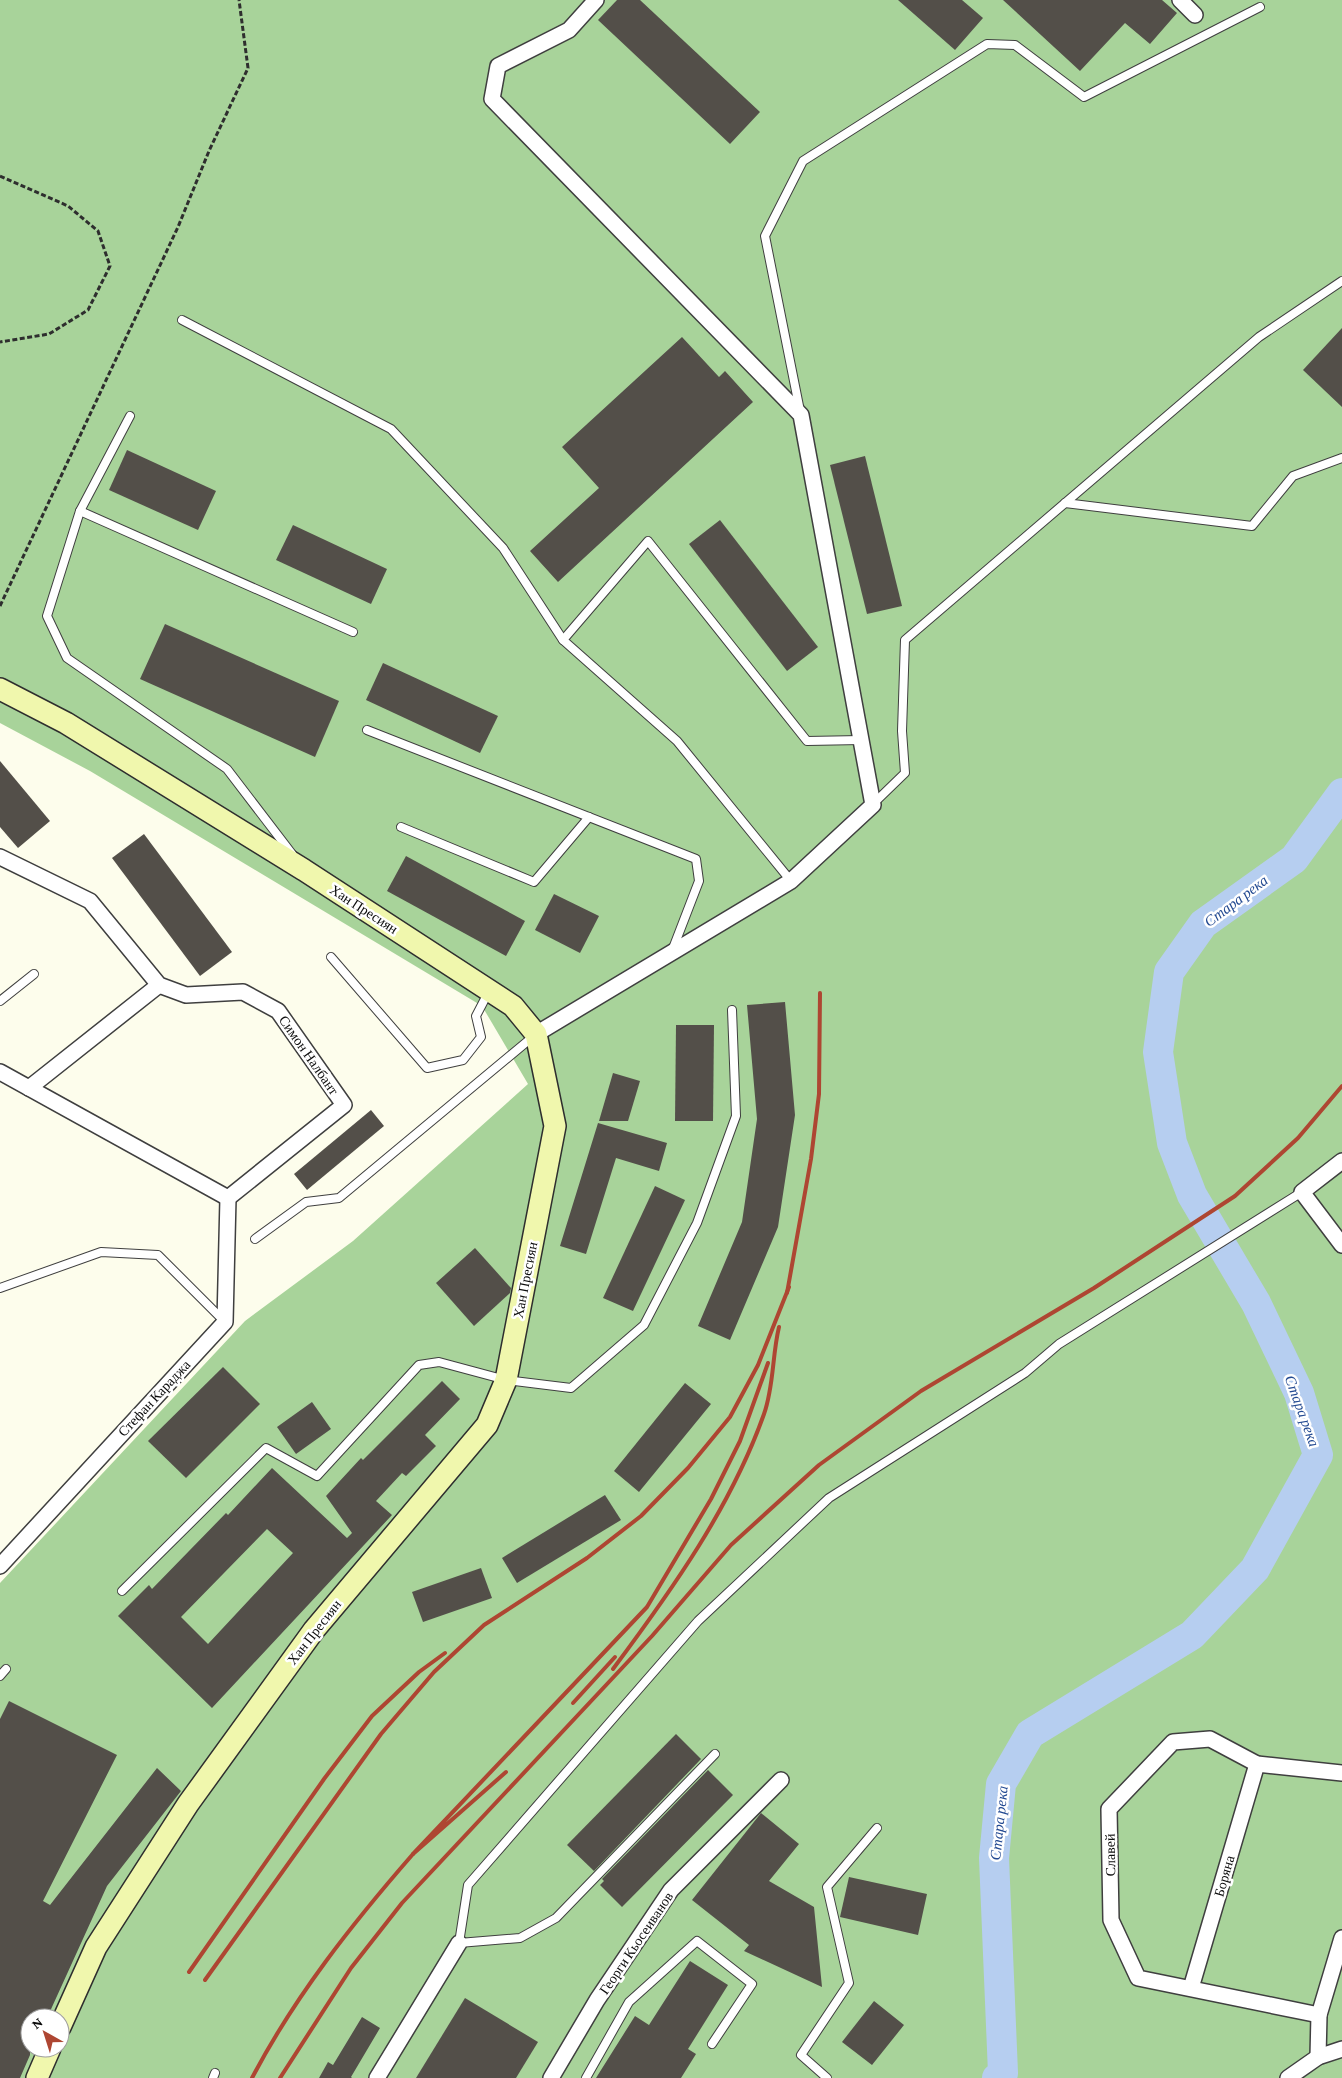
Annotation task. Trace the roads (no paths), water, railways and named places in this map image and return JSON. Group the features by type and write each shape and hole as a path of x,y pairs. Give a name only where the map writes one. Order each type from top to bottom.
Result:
{"street":[{"path":"536,1034 791,881 872,804 801,415 492,99 498,66 569,30 596,0"},
{"path":"1180,0 1195,15"},
{"name":"Хан Пресиян","path":"0,688 66,723 304,870 513,1006 536,1034 555,1126 506,1380 487,1425 314,1630 188,1804 96,1947 69,2008"},
{"path":"0,857 90,900 159,985 29,1088"},
{"name":"Симон Налбант","path":"159,985 186,995 243,992 278,1011 344,1105 228,1198"},
{"path":"0,1072 228,1198 225,1322"},
{"path":"1342,1161 1302,1192 1342,1245"},
{"name":"Стефан Караджа","path":"0,1566 225,1322"},
{"name":"Славей","path":"1319,2015 1138,1978 1111,1920 1108,1809 1173,1742 1210,1739 1257,1764 1342,1772"},
{"name":"Боряна","path":"1190,1988 1257,1764"},
{"name":"Георги Кьосеиванов","path":"551,2078 597,2000 671,1890 781,1780"},
{"path":"1318,2057 1319,2015 1342,1938"},
{"path":"377,2078 459,1943"},
{"path":"1288,2078 1318,2057 1342,2049"},
{"path":"37,2078 46,2058"}],"lane":[{"path":"801,415 765,236 803,161 987,44 1015,45 1084,97 1260,7"},
{"path":"872,804 905,773 902,731 905,640 1259,337 1342,281"},
{"path":"182,320 391,429 503,548 563,640 677,741 791,881"},
{"path":"130,416 80,511 47,616 67,658 227,769 304,870"},
{"path":"1065,503 1252,526 1293,476 1342,458"},
{"path":"80,511 353,632"},
{"path":"563,640 648,541 808,741 861,740"},
{"path":"367,730 696,859 699,881 671,953"},
{"path":"401,827 534,882 589,817"},
{"path":"331,957 427,1068 463,1060 481,1037 476,1016 490,990"},
{"path":"0,1001 34,974"},
{"path":"122,1591 266,1448 316,1476 419,1365 439,1362 506,1380 571,1388 644,1325 697,1223 736,1116 732,1010"},
{"path":"255,1239 306,1202 340,1198 536,1034"},
{"path":"715,1754 556,1918 520,1938 459,1943 468,1885 698,1621 829,1498 1026,1373 1059,1344 1302,1192"},
{"path":"0,1288 101,1252 158,1255 225,1322"},
{"path":"0,1676 6,1669"},
{"path":"827,2078 801,2055 849,1983 826,1886 877,1828"},
{"path":"586,2078 630,2002 697,1941 752,1984 712,2044"}],"waterway":[{"name":"Стара река","path":"997,2078 1003,2073 994,1858 1001,1784 1030,1734 1192,1635 1255,1569 1318,1455 1299,1393 1256,1303 1192,1195 1172,1143 1158,1052 1169,972 1203,924 1294,859 1342,793"}],"railway":[{"path":"787,1293 811,1159 819,1094 820,993"},
{"path":"280,2078 351,1968 402,1903 652,1636 731,1545 819,1465 921,1391 1094,1288 1235,1196 1298,1138 1342,1086"},
{"path":"205,1980 381,1734 434,1672 484,1625 587,1558 641,1516 688,1468 730,1417 758,1365 789,1287"},
{"path":"613,1669 678,1578 735,1482 764,1414 779,1327"},
{"path":"506,1772 413,1854 647,1607 711,1499 740,1441 768,1363"},
{"path":"189,1972 324,1779 372,1716 419,1672 445,1653"},
{"path":"573,1703 615,1657"},
{"path":"252,2078 287,2018 326,1962 368,1907 413,1854"}]}
